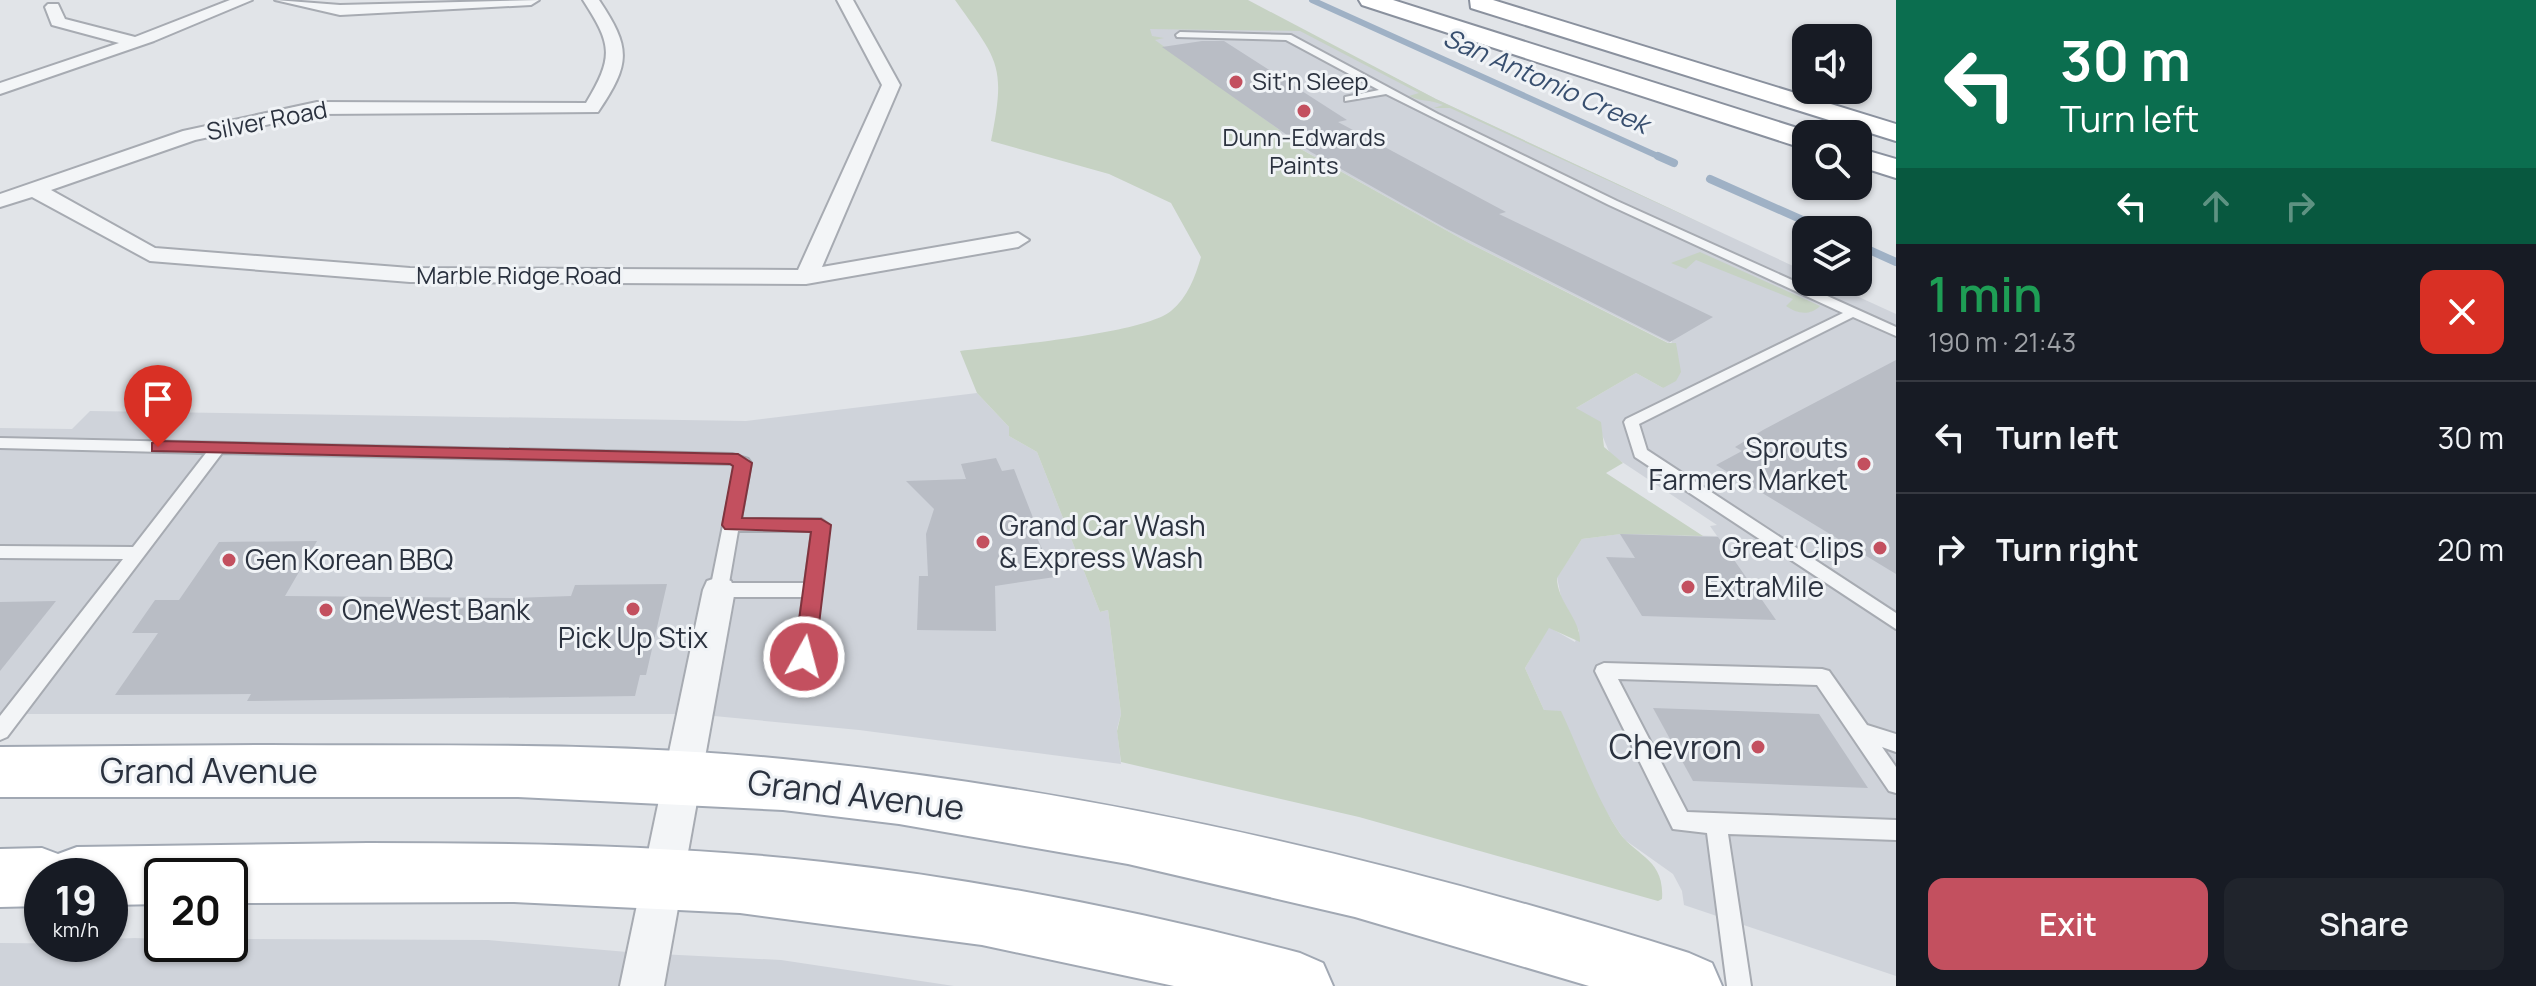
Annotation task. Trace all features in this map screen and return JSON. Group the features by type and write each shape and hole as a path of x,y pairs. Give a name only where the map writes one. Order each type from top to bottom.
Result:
{"main road":[{"path":"1370,0 1792,135"},
{"path":"1469,0 1896,133"},
{"path":"1872,161 1896,169"},
{"name":"Grand Avenue","path":"0,772 385,771 681,777 785,785 963,807 1154,841 1440,910 1689,986"},
{"path":"128,875 437,872 663,878 816,892 970,912 1085,935 1300,986"},
{"path":"0,878 24,877"}],"street":[{"path":"0,89 136,42 244,0"},
{"path":"283,0 340,10 531,0"},
{"name":"Silver Road","path":"0,201 190,135 317,108 592,108 618,65 616,38 591,0"},
{"path":"806,277 891,85 845,0"},
{"path":"53,7 58,22 136,42"},
{"name":"Marble Ridge Road","path":"34,189 150,254 410,275 806,277 1018,240"},
{"path":"640,985 719,590"}],"lane":[{"path":"1180,35 1288,37 1387,91 1700,244 1896,332"},
{"path":"1348,99 1387,91"},
{"path":"1854,312 1631,422 1640,453 1896,622"},
{"path":"0,443 732,459 743,463 719,590 813,590"},
{"path":"0,731 218,448"},
{"path":"731,525 821,525 804,657"},
{"path":"0,552 137,553"},
{"path":"1896,784 1822,677 1604,671 1681,822 1896,830"},
{"path":"1860,732 1896,743"},
{"path":"1716,824 1739,986"}],"shaded area":[{"path":"1129,24 1296,27 1436,99 1792,265 1792,296 1857,296 1896,314 1896,976 1684,905 1682,891 1673,874 1625,840 1617,829 1544,710 1525,668 1549,627 1575,642 1579,631 1561,597 1557,577 1582,539 1620,534 1717,536 1710,526 1717,525 1610,454 1600,430 1576,408 1636,373 1663,388 1672,340 1669,343 1469,243 1276,135"},
{"path":"977,393 1009,427 1009,436 1037,452 1100,612 1108,610 1121,714 1117,729 1121,764 859,730 693,714 0,714 0,428 72,429 90,411 746,421"},
{"path":"128,938 144,938 144,962 248,962 248,939 488,940 639,953 781,960 954,986 0,986 0,943 24,943 24,962 128,962"}],"green space":[{"path":"955,0 1248,0 1436,99 1716,230 1450,108 1434,108 1443,105 1409,96 1419,93 1300,31 1150,29 1152,36 1164,38 1155,40 1281,131 1276,132 1282,136 1319,126 1319,139 1298,145 1290,143 1469,243 1668,343 1676,343 1681,372 1676,381 1663,388 1636,373 1576,408 1601,422 1604,447 1623,463 1606,473 1703,536 1621,534 1582,539 1557,578 1561,595 1577,626 1580,642 1549,628 1525,668 1544,710 1561,711 1617,829 1647,858 1658,874 1662,899 1658,901 1359,817 1121,762 1117,731 1121,714 1108,610 1100,612 1037,452 1009,436 1009,427 977,393 960,351 1071,338 1156,319 1171,311 1182,299 1201,257 1171,203 1109,174 991,141 998,96 995,65 990,52"},
{"path":"1700,252 1820,306 1808,313 1795,311 1786,306 1793,299 1696,260 1686,269 1671,263"}],"building":[{"path":"1224,41 1347,120 1338,122 1506,212 1499,214 1713,317 1670,342 1447,229 1311,152 1162,47"},
{"path":"1896,360 1896,574 1716,465 1742,451 1735,447 1763,430"},
{"name":"Grand Car Wash & Express Wash","path":"996,458 1002,471 1014,469 1037,528 1033,529 1055,577 995,586 996,631 917,630 919,576 928,576 926,534 934,509 906,481 966,479 961,464"},
{"name":"ExtraMile","path":"1620,534 1718,537 1776,620 1642,616 1606,557 1635,558"},
{"path":"317,541 285,596 513,598 571,596 575,585 667,584 646,675 640,675 635,696 247,701 251,694 115,695 158,633 132,633 155,600 179,600 219,542"},
{"path":"56,601 0,671 0,602"},
{"name":"Chevron","path":"1653,708 1819,714 1868,788 1693,781"}],"waterway":[{"name":"San Antonio Creek","path":"1312,0 1662,158"},
{"name":"San Antonio Creek","path":"1658,156 1674,163"},
{"name":"San Antonio Creek","path":"1710,179 1793,216"},
{"name":"San Antonio Creek","path":"1872,251 1896,262"}],"place":[{"name":"Sit'n Sleep","path":"1236,82"},
{"name":"Dunn-Edwards Paints","path":"1304,111"},
{"name":"Sprouts Farmers Market","path":"1864,464"},
{"name":"Grand Car Wash & Express Wash","path":"983,542"},
{"name":"Great Clips","path":"1880,548"},
{"name":"Gen Korean BBQ","path":"229,560"},
{"name":"ExtraMile","path":"1688,587"},
{"name":"Pick Up Stix","path":"633,609"},
{"name":"OneWest Bank","path":"326,610"},
{"name":"Chevron","path":"1758,747"}],"route":[{"path":"158,447 732,459 743,463 731,525 821,525 804,657"}]}
